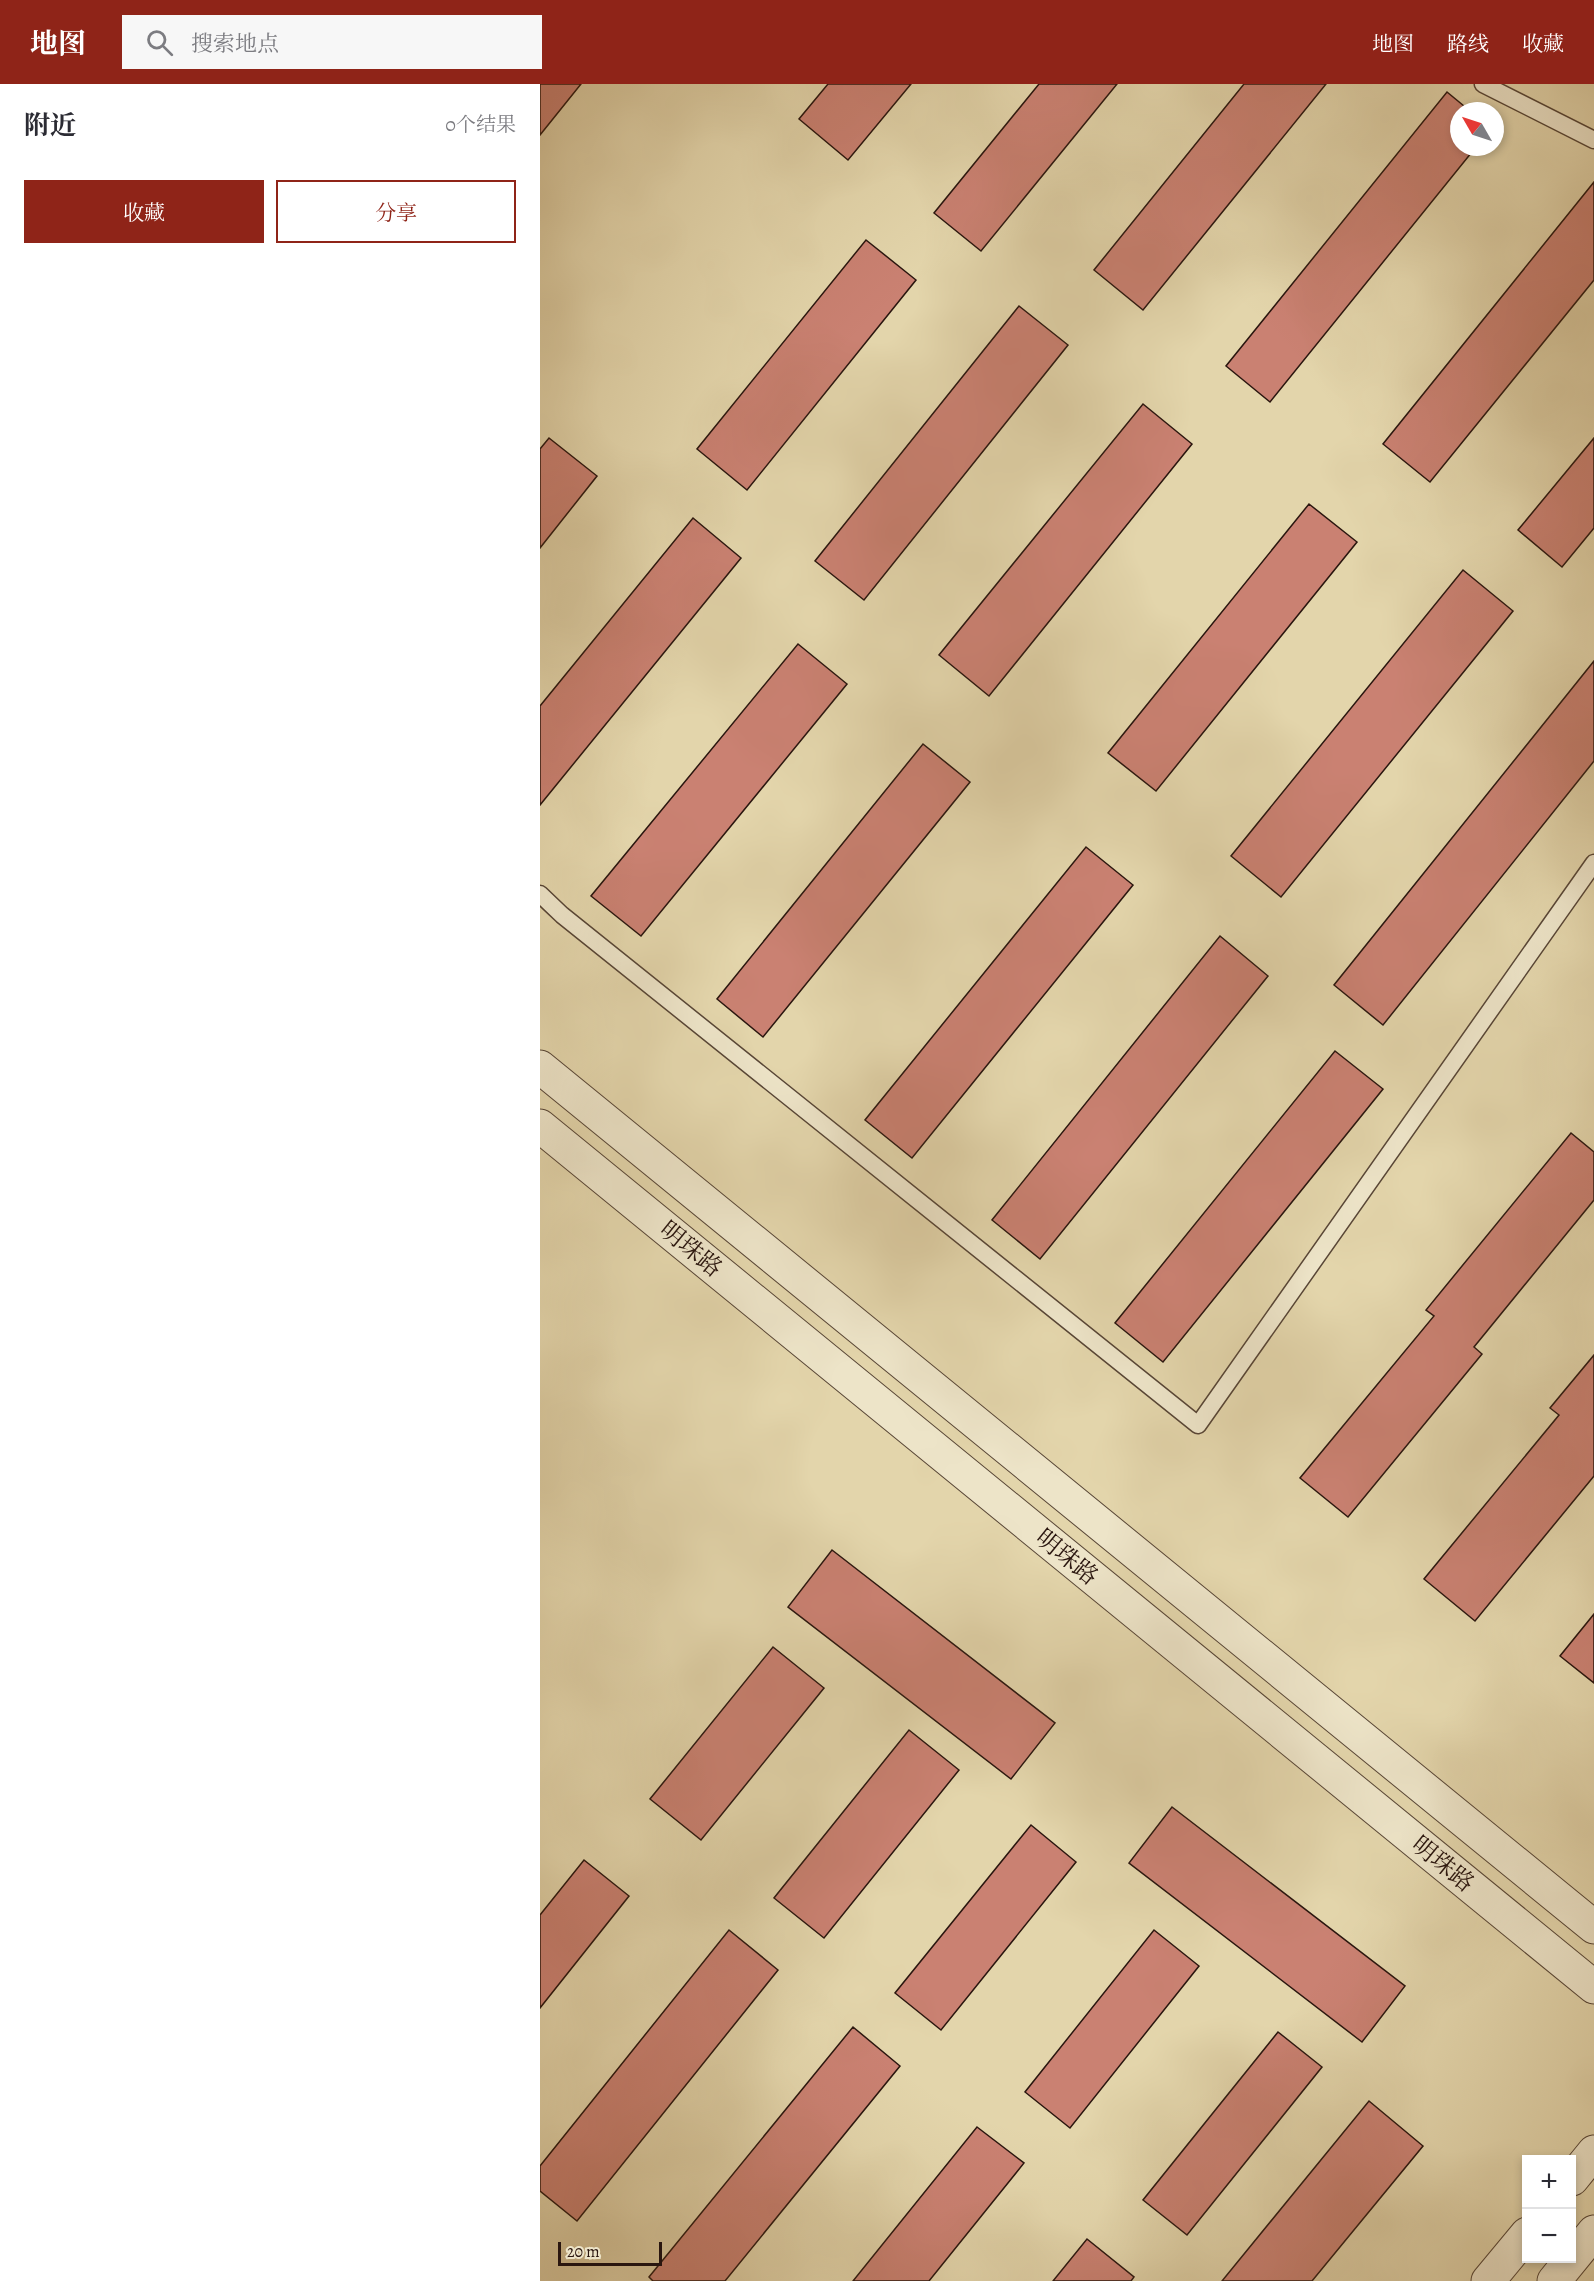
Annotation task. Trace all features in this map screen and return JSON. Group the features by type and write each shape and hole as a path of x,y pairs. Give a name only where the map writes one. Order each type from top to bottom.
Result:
{"street":[{"name":"明珠路","path":"540,1067 1594,1927"},
{"name":"明珠路","path":"540,1126 1594,1987"},
{"path":"1576,2175 1594,2152"},
{"path":"1554,2281 1594,2232"},
{"path":"1488,2281 1522,2240"}],"lane":[{"path":"1484,84 1594,140"},
{"path":"540,894 571,922 1198,1425 1594,863"}],"building":[{"path":"540,84 581,84 540,135"},
{"path":"828,84 911,84 848,160 799,119"},
{"path":"1039,84 1117,84 981,251 934,213"},
{"path":"1244,84 1326,84 1143,310 1094,270"},
{"path":"1447,92 1459,102 1450,102 1450,156 1469,156 1270,402 1226,366"},
{"path":"1594,182 1594,280 1430,482 1383,444"},
{"path":"866,240 916,280 747,490 697,449"},
{"path":"1019,306 1068,345 864,600 815,561"},
{"path":"1143,404 1192,444 989,696 939,655"},
{"path":"549,438 597,476 540,548 540,449"},
{"path":"1594,438 1594,528 1562,567 1518,530"},
{"path":"1309,504 1357,542 1156,791 1108,753"},
{"path":"693,518 741,558 540,805 540,706"},
{"path":"1463,570 1513,611 1281,897 1231,856"},
{"path":"798,644 847,684 641,936 591,896"},
{"path":"1594,661 1594,761 1383,1025 1334,985"},
{"path":"923,744 970,782 763,1037 717,999"},
{"path":"1086,847 1133,885 912,1158 865,1120"},
{"path":"1220,936 1268,976 1040,1259 992,1220"},
{"path":"1335,1051 1383,1089 1163,1362 1115,1323"},
{"path":"1571,1133 1594,1152 1594,1200 1474,1347 1482,1354 1348,1517 1300,1478 1434,1316 1426,1310"},
{"path":"1594,1355 1594,1476 1475,1621 1424,1579 1559,1415 1550,1408"},
{"path":"832,1550 1055,1723 1011,1779 788,1607"},
{"path":"1594,1614 1594,1683 1560,1656"},
{"path":"773,1647 824,1688 701,1840 650,1799"},
{"path":"909,1730 959,1770 824,1938 774,1898"},
{"path":"1172,1807 1405,1986 1362,2042 1129,1863"},
{"path":"1031,1825 1076,1862 941,2030 895,1993"},
{"path":"584,1860 629,1896 540,2008 540,1915"},
{"path":"729,1930 778,1970 577,2221 540,2191 540,2166"},
{"path":"1154,1930 1199,1966 1070,2128 1025,2092"},
{"path":"853,2027 900,2066 725,2281 653,2281 649,2277"},
{"path":"1278,2032 1322,2067 1187,2235 1143,2200"},
{"path":"1369,2101 1423,2146 1312,2281 1222,2281"},
{"path":"977,2127 1024,2163 929,2281 853,2281"},
{"path":"1087,2239 1134,2277 1131,2281 1053,2281"}]}
